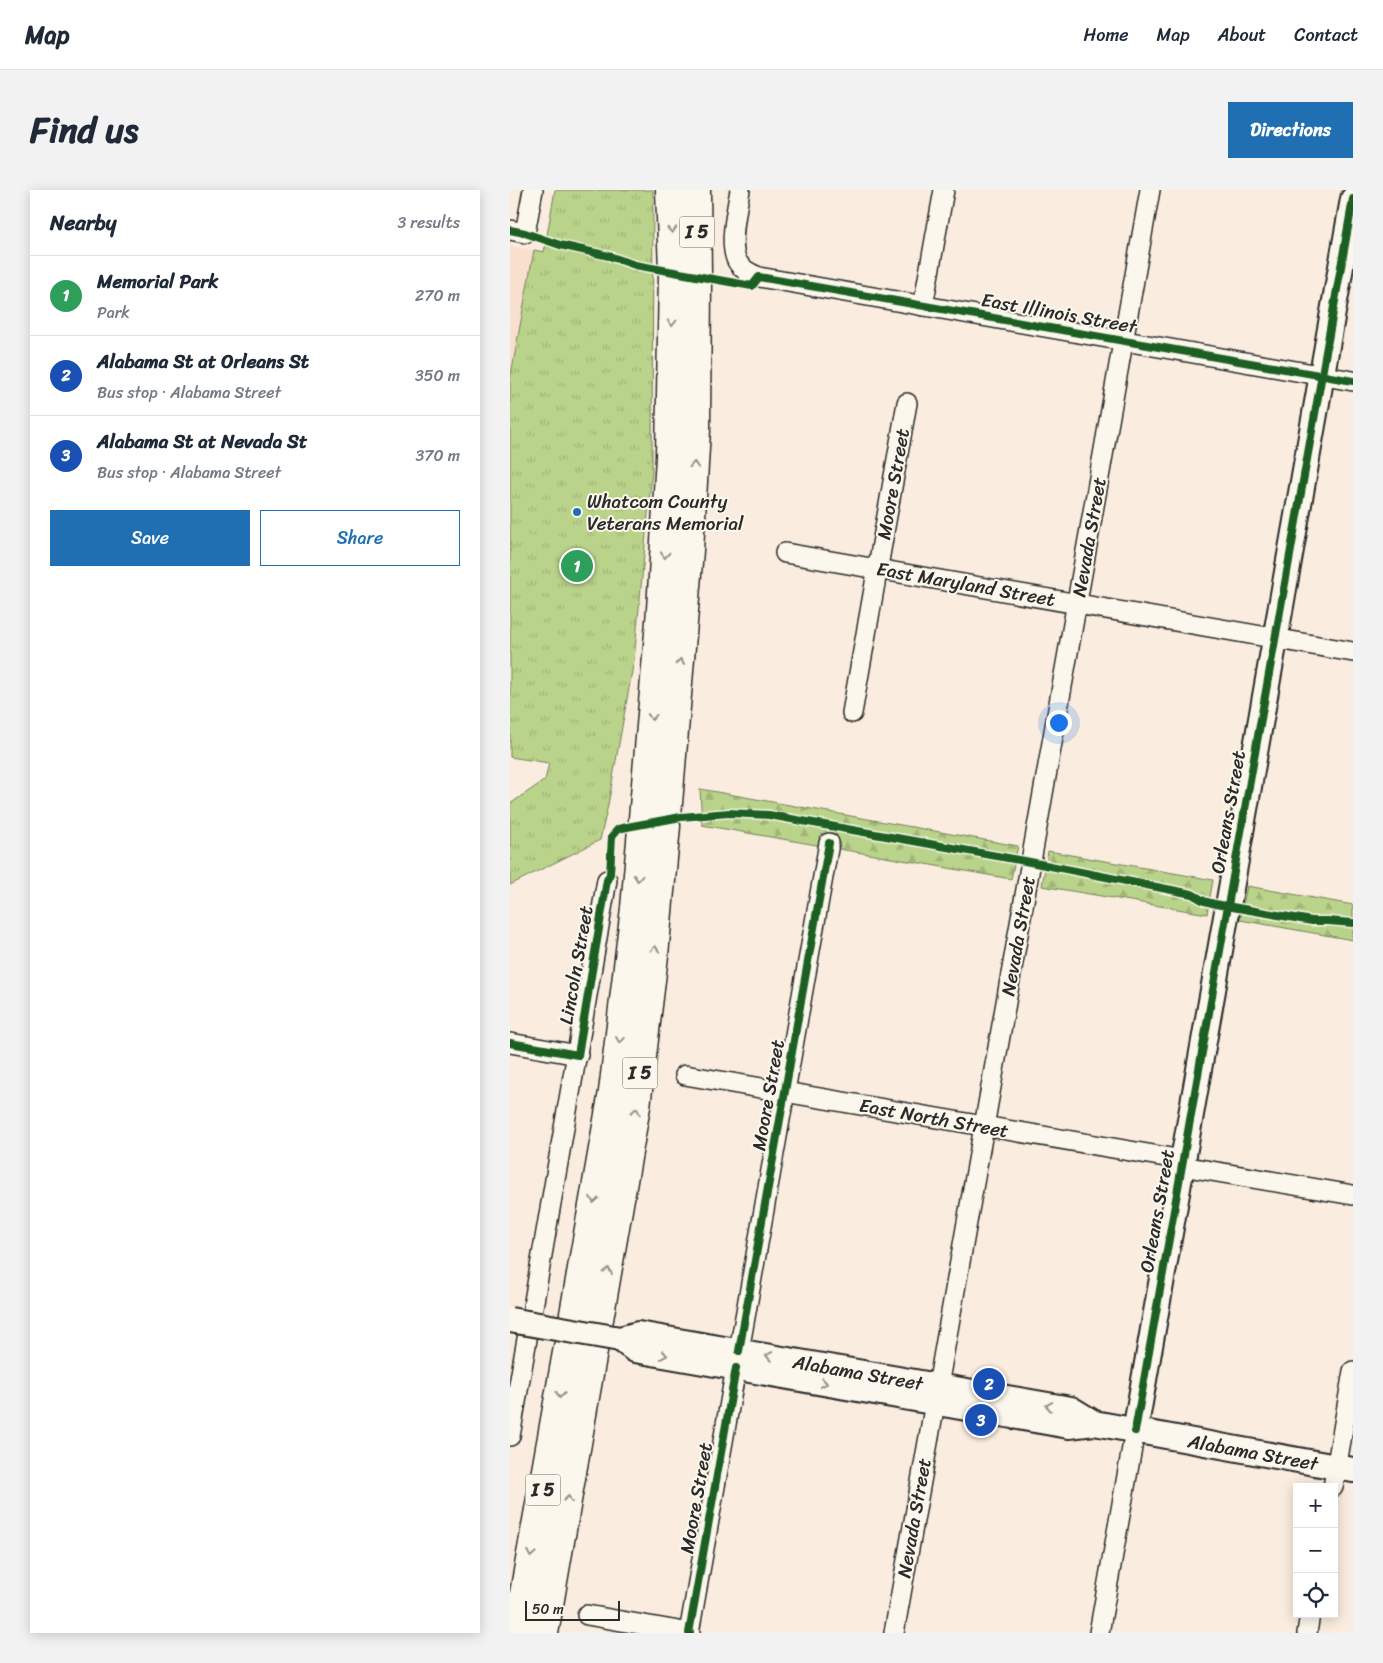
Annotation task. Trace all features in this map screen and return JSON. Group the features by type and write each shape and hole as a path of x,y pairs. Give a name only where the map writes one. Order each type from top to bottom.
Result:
{"highway":[{"name":"I 5","path":"586,1316 636,1106 654,955 654,822 690,540 696,430 685,274 670,190"},
{"name":"I 5","path":"685,274 696,190"},
{"name":"I 5","path":"517,1633 581,1349 544,1633"}],"main road":[{"name":"Orleans Street","path":"1135,1431 1353,200"},
{"name":"Alabama Street","path":"510,1320 620,1339 638,1334 737,1360 936,1394 1071,1409 1094,1424 1341,1474"}],"street":[{"path":"518,232 533,190"},
{"name":"East Illinois Street","path":"740,190 733,250 738,263 747,272 758,277 1353,381"},
{"path":"923,306 944,190"},
{"name":"Nevada Street","path":"894,1633 1150,190"},
{"name":"Moore Street","path":"852,713 908,403"},
{"name":"East Maryland Street","path":"785,553 1353,652"},
{"name":"Moore Street","path":"689,1633 829,844"},
{"name":"Lincoln Street","path":"533,1307 607,880"},
{"path":"510,1043 578,1055"},
{"name":"East North Street","path":"685,1075 984,1126 1353,1195"},
{"path":"510,1436 527,1340"},
{"path":"1341,1474 1353,1371"},
{"name":"Orleans Street","path":"1099,1633 1135,1431"},
{"path":"587,1615 689,1633"},
{"path":"1307,1633 1309,1618"}],"shaded area":[{"path":"510,246 534,250 510,380"}],"green space":[{"path":"555,190 653,190 652,472 634,660 600,840 510,885 510,804 545,780 549,763 510,757 510,380 534,250 544,252"},
{"path":"700,789 1018,846 1011,879 702,825"},
{"path":"1048,851 1213,880 1207,914 1042,886"},
{"path":"1247,886 1353,905 1353,940 1240,920"}],"cycle path":[{"path":"1135,1431 1353,199"},
{"path":"510,230 560,245 609,256 635,265 752,286 759,277 1353,381"},
{"path":"510,1043 578,1055 607,880 610,874 612,836 618,829 681,817 729,813 769,815 1025,861 1192,894 1204,901 1215,904 1312,921 1353,923"},
{"path":"739,1351 829,843"},
{"path":"690,1633 736,1368"}],"place":[{"name":"Whatcom County Veterans Memorial","path":"577,512"},
{"name":"Memorial Park","path":"577,566"},
{"name":"Alabama St at Orleans St","path":"989,1384"},
{"name":"Alabama St at Nevada St","path":"981,1420"}]}
